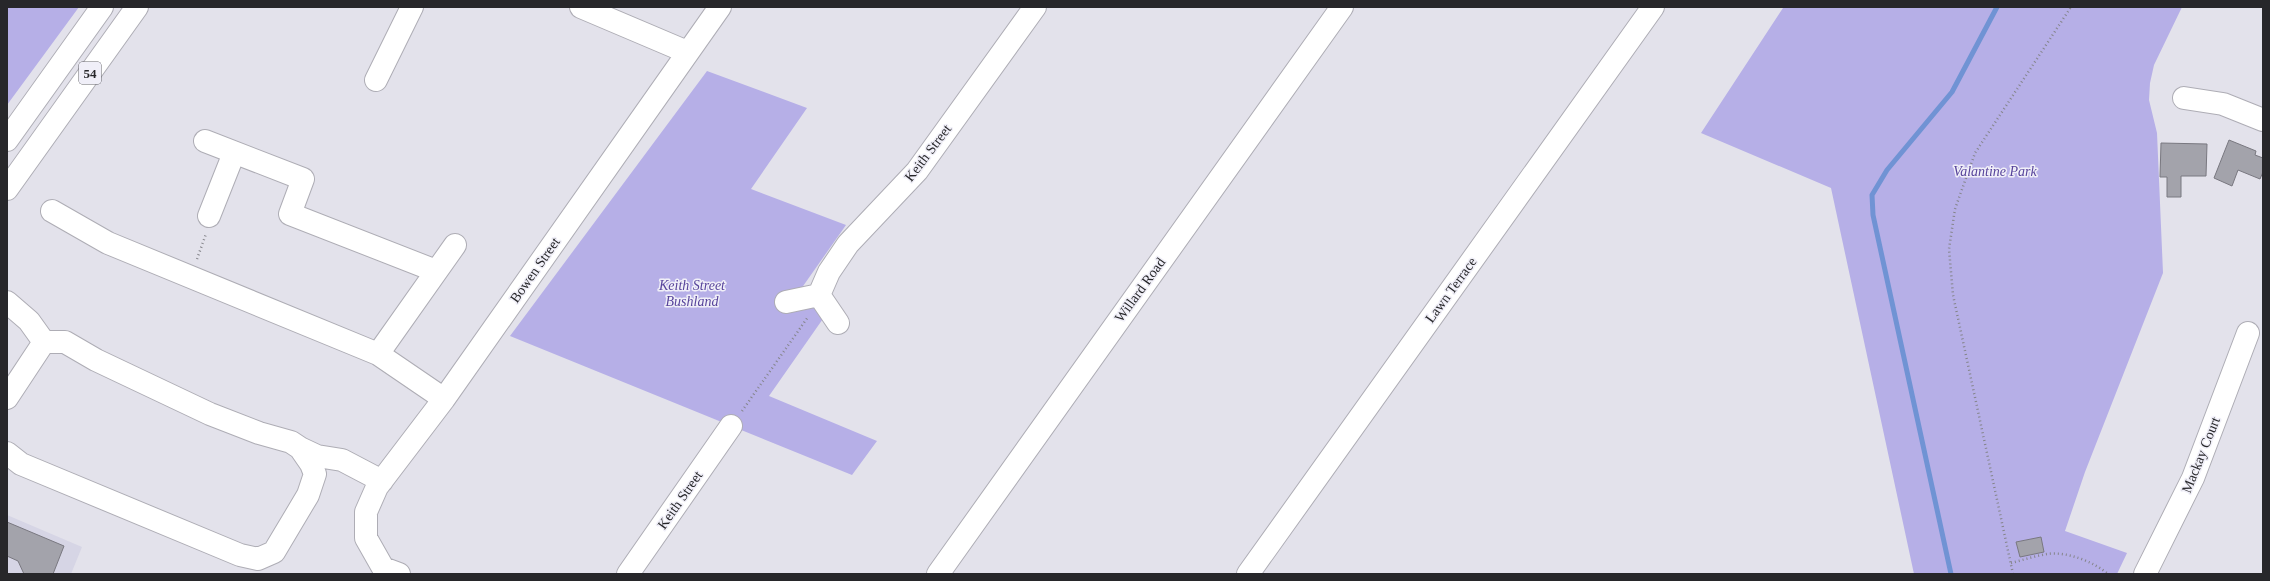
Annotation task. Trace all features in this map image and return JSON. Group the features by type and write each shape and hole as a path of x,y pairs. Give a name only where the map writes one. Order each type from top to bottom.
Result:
{"street":[{"name":"54","path":"7,140 102,7"},
{"name":"54","path":"7,190 137,7"},
{"path":"376,80 412,7"},
{"path":"581,7 687,52"},
{"name":"Bowen Street","path":"399,574 383,568 366,538 366,512 379,484 444,399 720,7"},
{"name":"Keith Street","path":"819,295 829,272 848,244 917,171 1035,7"},
{"name":"Willard Road","path":"938,574 1342,7"},
{"name":"Lawn Terrace","path":"1248,574 1653,7"},
{"path":"2184,98 2223,104 2263,120"},
{"path":"205,141 303,179 290,214 436,271"},
{"path":"209,216 234,153"},
{"path":"52,211 108,243 378,354 444,399"},
{"path":"378,354 455,245"},
{"path":"786,302 819,295 838,323"},
{"path":"7,302 29,321 44,342"},
{"name":"Mackay Court","path":"2145,574 2193,478 2248,333"},
{"path":"7,398 44,342"},
{"path":"44,342 65,342 96,360 210,414 259,433 291,442 317,456 342,460 379,484"},
{"name":"Keith Street","path":"628,574 731,426"},
{"path":"300,448 311,464 315,474"},
{"path":"7,453 21,464 126,509 240,555 258,559 274,552 308,495 315,474 321,468 336,467 379,484"}],"path":[{"path":"2013,574 1953,295 1950,249 1955,209 1975,153 2071,7"},
{"path":"195,278 198,257 210,224 209,216"},
{"path":"731,426 808,317 819,295"},
{"path":"2011,563 2049,554 2067,555 2090,562 2108,574"}],"shaded area":[{"path":"7,515 82,547 71,574 7,574"}],"green space":[{"path":"7,7 79,7 7,105"},
{"name":"Valantine Park","path":"1780,7 2182,7 2154,65 2150,83 2149,100 2157,133 2163,273 2085,472 2065,531 2127,553 2117,574 1914,574 1831,188 1701,133 1783,8"},
{"name":"Keith Street Bushland","path":"707,71 807,108 751,189 846,225 801,289 834,303 769,396 877,441 852,475 510,336"}],"building":[{"path":"2229,140 2256,151 2255,155 2263,158 2263,172 2260,179 2238,170 2232,186 2214,178"},
{"path":"2161,143 2207,144 2206,176 2181,176 2181,197 2167,197 2167,177 2160,177"},
{"path":"7,522 64,546 53,574 24,574 18,561 7,556"},
{"path":"2041,537 2044,552 2020,557 2016,542"}],"waterway":[{"path":"1951,574 1873,215 1872,195 1887,170 1952,92 1997,7"}]}
